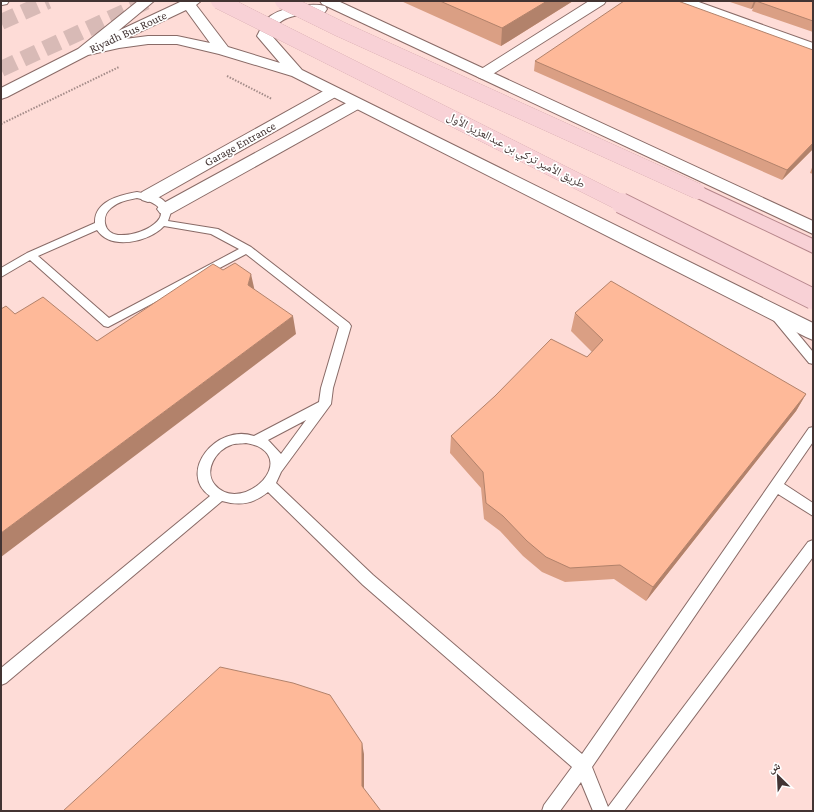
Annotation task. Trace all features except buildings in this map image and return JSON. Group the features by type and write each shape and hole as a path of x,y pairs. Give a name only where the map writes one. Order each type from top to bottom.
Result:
{"main road":[{"name":"طريق الأمير تركي بن عبدالعزيز الأول","path":"219,1 813,299"},
{"path":"283,1 340,29 697,191 813,247"},
{"path":"327,1 813,228"},
{"path":"483,74 599,1"},
{"path":"683,1 813,48"},
{"path":"1,94 83,52 141,2 162,16 223,50"},
{"path":"189,2 223,50"},
{"name":"Riyadh Bus Route","path":"83,52 189,2"},
{"path":"296,73 264,36 271,22 278,18 309,8 327,10 381,26"},
{"path":"83,52 119,44 148,40 177,40 223,50 296,73 813,332"},
{"name":"Garage Entrance","path":"148,196 333,92"},
{"path":"165,216 356,104"}],"lane":[{"path":"137,196 148,196 163,203 165,216 156,230 147,235 125,239 105,234 100,228 98,221 106,207 115,201 137,196"},
{"path":"165,216 214,231 247,249 345,326 325,404 277,468 269,485 261,492 240,499 230,499 219,496 210,489 205,480 204,470 206,460 213,451 222,444 233,439 246,438 267,444 274,452 277,460 277,468"},
{"path":"1,273 31,255 99,225"},
{"path":"31,255 108,323 247,249"},
{"path":"772,312 813,360"},
{"path":"257,440 325,404"},
{"path":"550,811 584,766 813,432"},
{"path":"269,485 368,580 584,766 602,811"},
{"path":"776,486 813,510"},
{"path":"1,678 219,496"},
{"path":"614,811 813,546"}],"path":[{"path":"1,124 123,65"},
{"path":"221,73 297,112"}],"tunnel":[{"path":"1,22 48,1"},
{"path":"1,69 148,1"}]}
